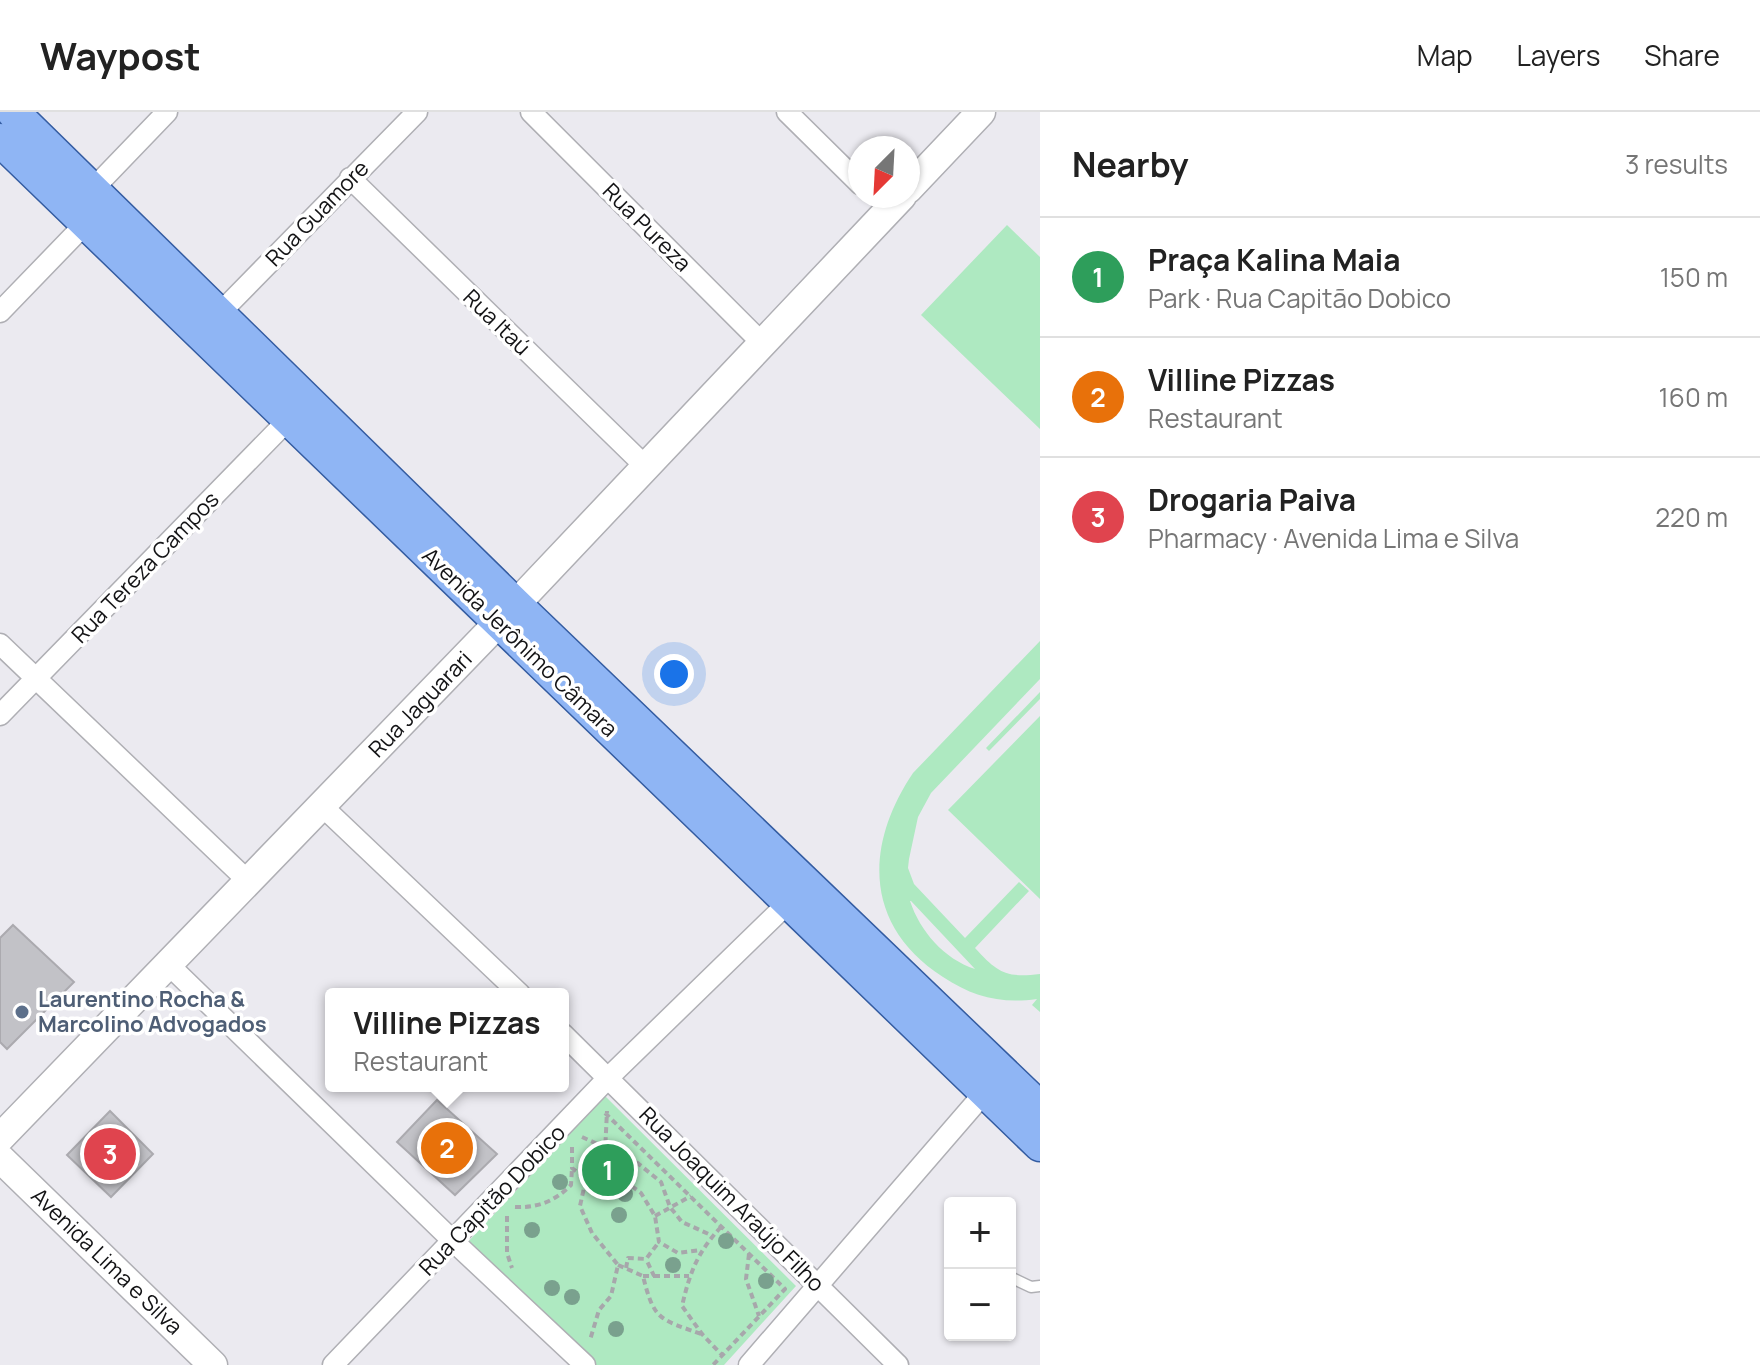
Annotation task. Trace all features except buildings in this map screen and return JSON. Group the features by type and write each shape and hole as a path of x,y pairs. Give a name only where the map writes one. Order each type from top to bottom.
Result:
{"main road":[{"name":"Avenida Jerônimo Câmara","path":"13,112 218,315 789,902 1040,1145"},
{"path":"920,176 981,112"},
{"name":"Avenida Jerônimo Câmara","path":"0,140 289,419 507,613 1040,1108"},
{"name":"Rua Jaguarari","path":"0,1138 507,613 762,343 881,208"},
{"name":"Avenida Lima e Silva","path":"0,1158 213,1365"}],"street":[{"path":"92,190 167,112"},
{"name":"Rua Pureza","path":"531,112 762,343"},
{"path":"787,112 848,172"},
{"name":"Rua Guamore","path":"218,315 411,114"},
{"name":"Rua Itaú","path":"350,178 645,466"},
{"path":"0,312 86,223"},
{"name":"Rua Tereza Campos","path":"0,715 289,419"},
{"path":"0,644 249,882"},
{"path":"322,806 514,988"},
{"name":"Rua Capitão Dobico","path":"333,1365 609,1077 789,902"},
{"path":"169,965 453,1241 586,1356"},
{"name":"Rua Joaquim Araújo Filho","path":"569,1040 898,1365"},
{"path":"749,1365 985,1092"}],"lane":[{"path":"1016,1280 1031,1287 1040,1286"}],"path":[{"path":"598,1120 606,1112"},
{"path":"604,1173 606,1112"},
{"path":"606,1112 785,1289 713,1365"},
{"path":"563,1157 590,1129"},
{"path":"582,1137 635,1161 661,1182 670,1207 682,1222 713,1236"},
{"path":"515,1207 530,1208 558,1198 571,1185 572,1147"},
{"path":"572,1168 586,1179"},
{"path":"586,1179 604,1173 622,1179 641,1193 655,1216 659,1242 646,1259"},
{"path":"586,1179 580,1206 592,1233 618,1265 643,1276 689,1276"},
{"path":"655,1216 691,1196"},
{"path":"498,1226 525,1197"},
{"path":"507,1216 507,1253 516,1278"},
{"path":"722,1226 700,1250 689,1276 682,1306 722,1355"},
{"path":"659,1242 678,1253 700,1250"},
{"path":"749,1254 746,1279 759,1316"},
{"path":"626,1269 628,1258 646,1259"},
{"path":"646,1259 654,1276"},
{"path":"586,1356 599,1310 611,1296 618,1265"},
{"path":"643,1276 649,1303 661,1320 702,1334"}],"green space":[{"path":"1007,225 1040,257 1040,429 921,315"},
{"path":"1040,641 1040,679 931,793 918,817 908,868 914,884 965,938 1019,882 1029,891 975,948 1003,972 1040,974 1040,1012 1032,1005 1037,999 999,1000 954,984 917,957 898,934 886,909 880,883 880,856 886,828 913,773","holes":["911,901 975,969 943,951 920,923"]},
{"path":"1040,692 1040,699 989,751 986,748"},
{"path":"1040,716 1040,899 948,810"},
{"path":"605,1096 796,1286 724,1365 593,1365 465,1245"}],"place":[{"name":"Laurentino Rocha & Marcolino Advogados","path":"22,1012"},
{"name":"Villine Pizzas","path":"447,1148"},
{"name":"Drogaria Paiva","path":"110,1154"},
{"name":"Praça Kalina Maia","path":"608,1170"}]}
